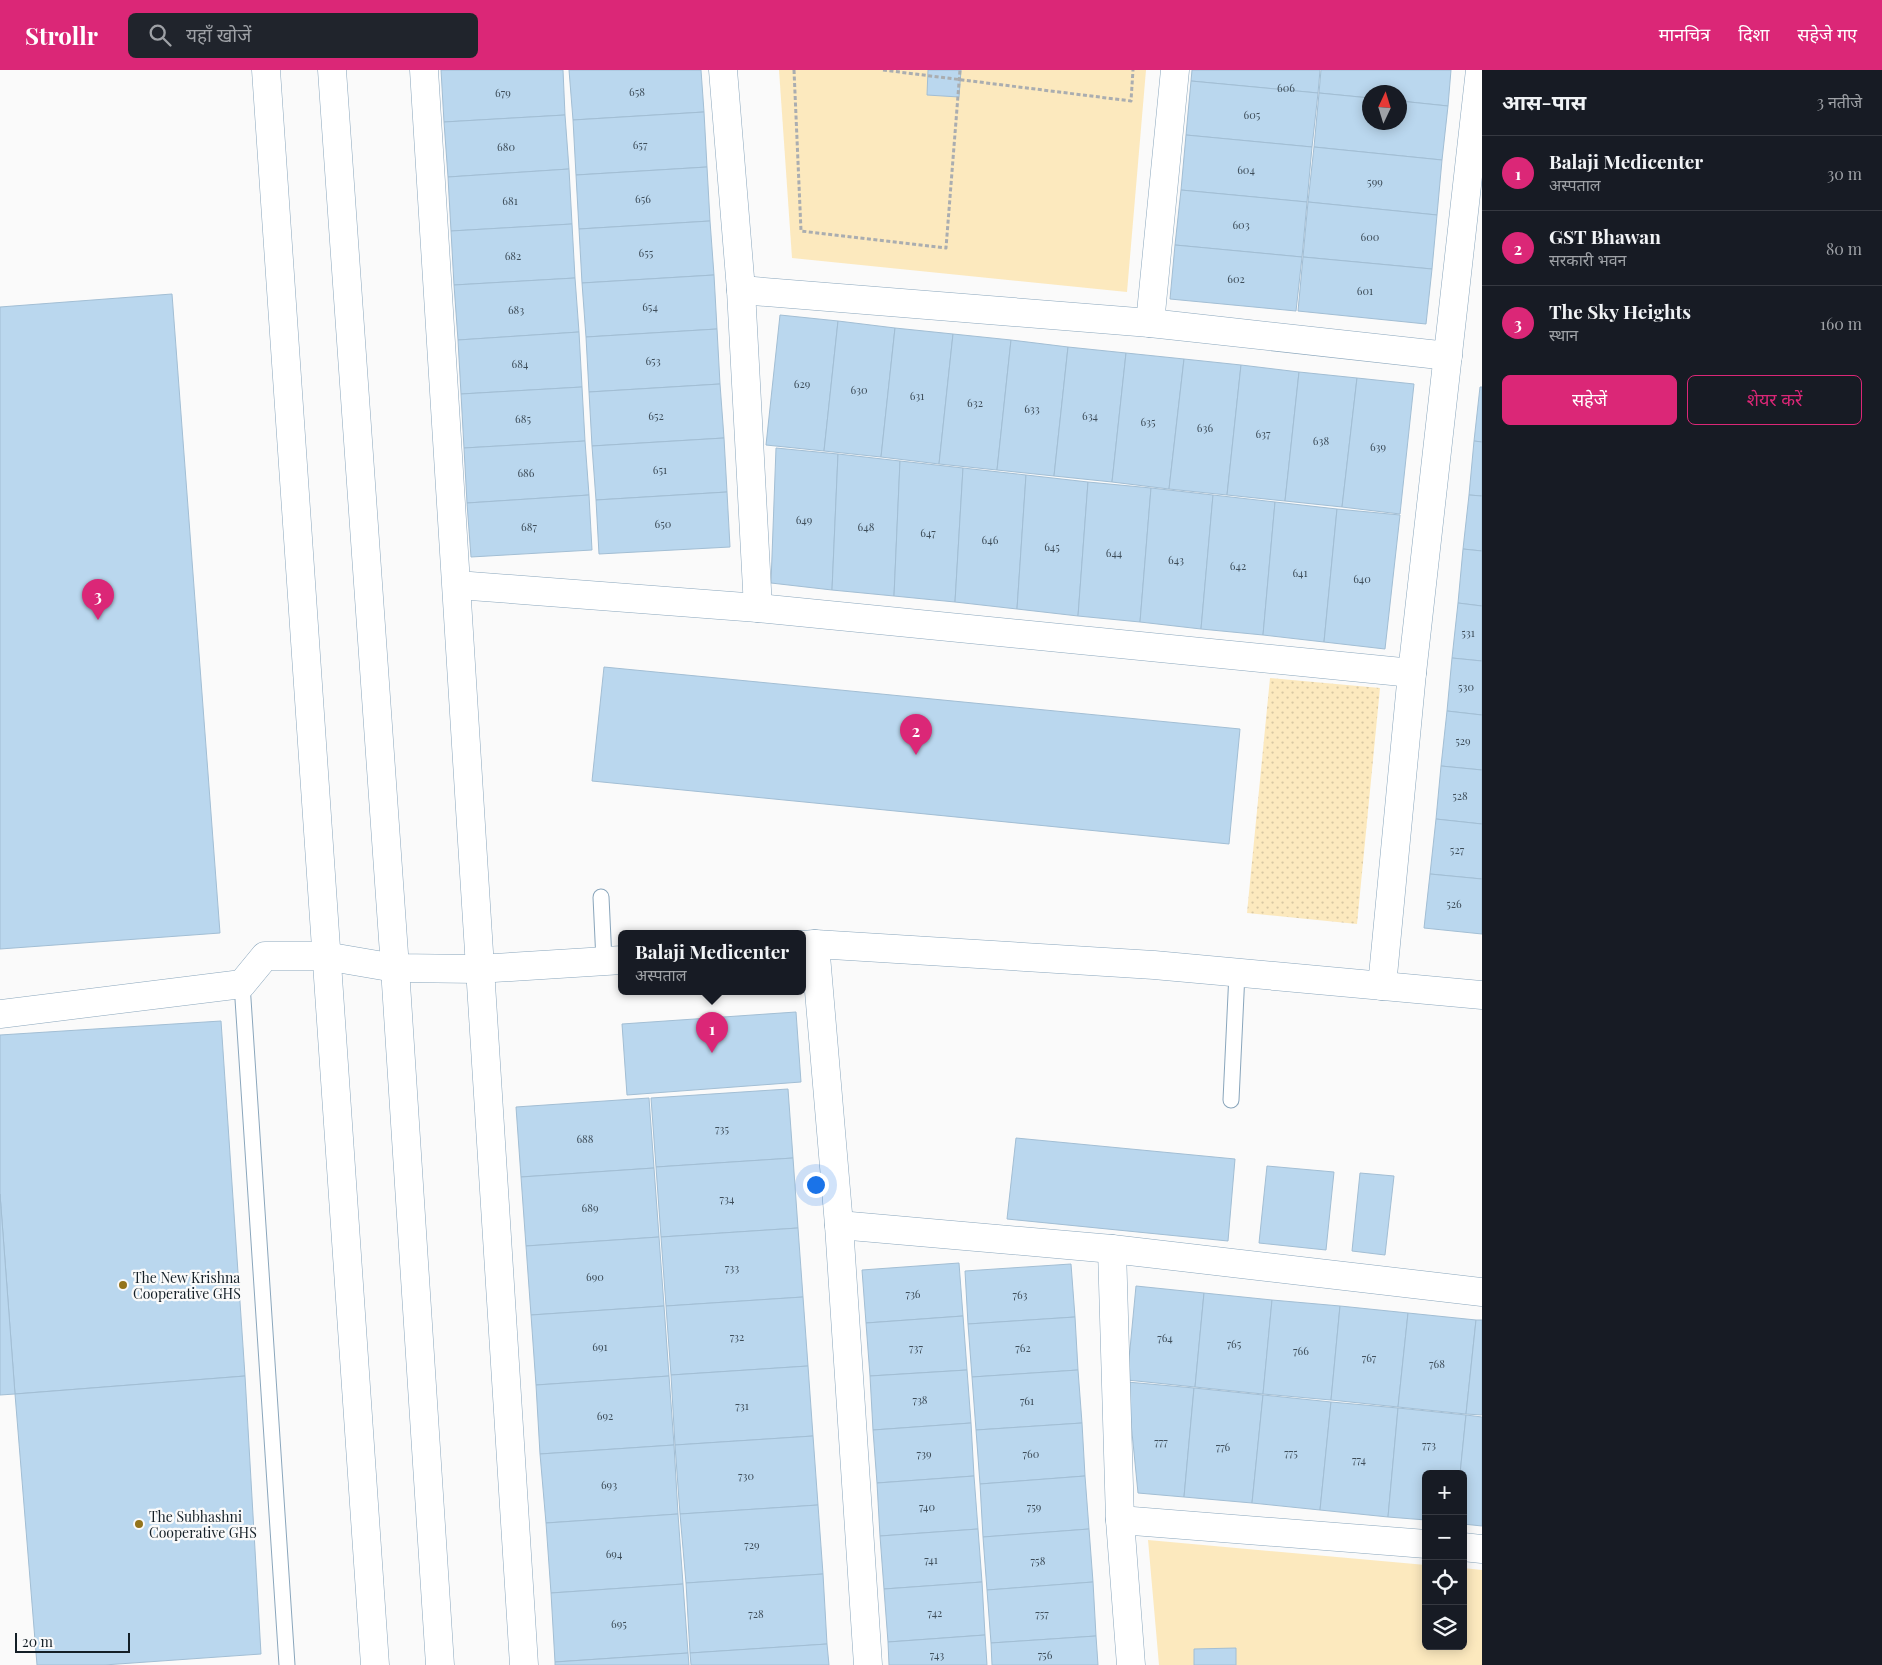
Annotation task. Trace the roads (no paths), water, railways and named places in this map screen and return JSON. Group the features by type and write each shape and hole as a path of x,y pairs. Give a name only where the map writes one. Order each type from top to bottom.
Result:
{"street":[{"path":"266,70 325,956 375,1665"},
{"path":"332,70 395,968 440,1665"},
{"path":"424,70 457,585 478,969 524,1665"},
{"path":"723,70 741,290 758,608"},
{"path":"1150,323 1175,70"},
{"path":"1382,986 1412,673 1448,356 1477,147 1480,70"},
{"path":"741,290 1150,323 1448,356"},
{"path":"457,585 758,608 1412,673"},
{"path":"868,1665 839,1225 808,944 1154,965 1482,996"},
{"path":"0,1014 242,984 265,956 325,956 395,968 478,969 613,961"},
{"path":"839,1225 1112,1249 1482,1292"},
{"path":"1112,1249 1120,1520 1131,1665"},
{"path":"1120,1520 1422,1544"},
{"path":"1467,1547 1482,1549"}],"lane":[{"path":"601,897 613,961"},
{"path":"1231,1100 1237,973"},
{"path":"242,984 288,1665"}],"place":[{"name":"The Sky Heights","path":"98,620"},
{"name":"GST Bhawan","path":"916,755"},
{"name":"Balaji Medicenter","path":"712,1053"},
{"name":"The New Krishna Cooperative GHS","path":"123,1285"},
{"name":"The Subhashni Cooperative GHS","path":"139,1524"}]}
